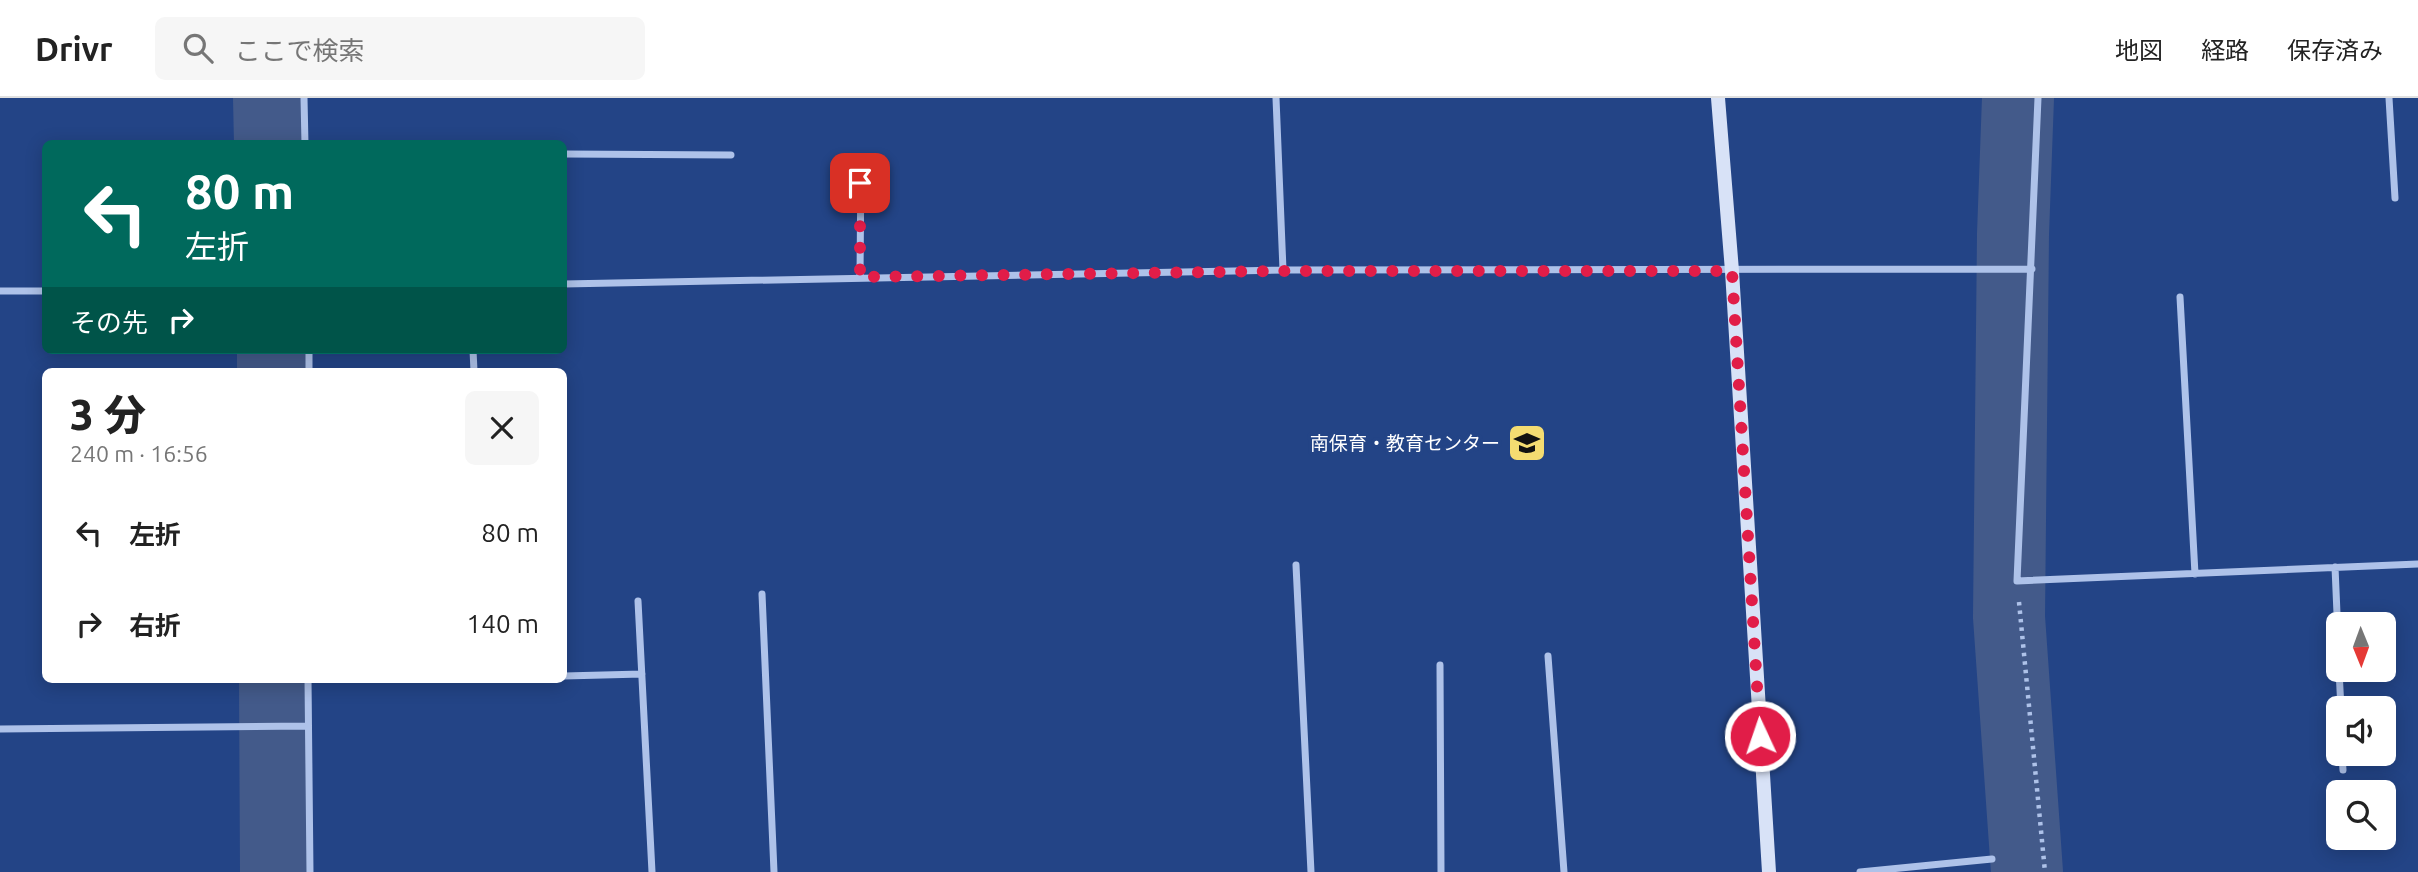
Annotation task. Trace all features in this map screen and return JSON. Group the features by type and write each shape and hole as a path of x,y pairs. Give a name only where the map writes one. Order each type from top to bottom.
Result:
{"street":[{"path":"304,98 305,140"},
{"path":"1276,98 1283,271"},
{"path":"1718,98 1732,271 1769,872"},
{"path":"2038,98 2017,581 2418,564"},
{"path":"2389,98 2395,198"},
{"path":"567,154 731,155"},
{"path":"860,159 860,277"},
{"path":"567,284 1283,271 2030,268"},
{"path":"0,291 42,290"},
{"path":"2180,297 2195,574"},
{"path":"1296,565 1311,872"},
{"path":"2336,567 2337,612"},
{"path":"762,594 774,872"},
{"path":"638,601 652,872"},
{"path":"1548,656 1563,872"},
{"path":"1440,665 1441,872"},
{"path":"567,676 642,674"},
{"path":"308,683 310,872"},
{"path":"0,729 308,726"},
{"path":"2343,766 2343,770"},
{"path":"1860,872 1992,859"}],"path":[{"path":"2017,581 2045,872"}],"waterway":[{"path":"269,98 270,140"},
{"path":"2018,98 2013,234 2009,617 2027,872"},
{"path":"273,354 273,368"},
{"path":"275,683 276,872"}],"place":[{"name":"南保育・教育センター","path":"1527,443"}],"route":[{"path":"860,183 860,277 1283,271 1732,271 1760,736"}]}
